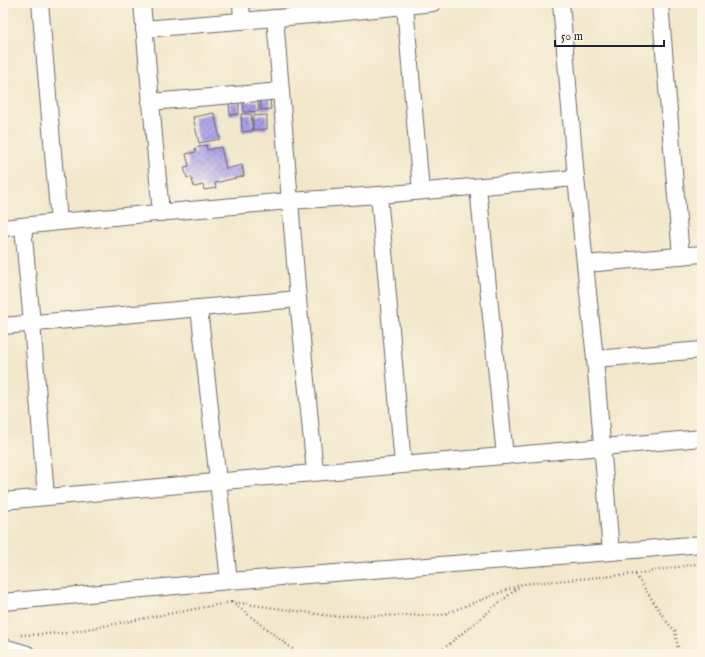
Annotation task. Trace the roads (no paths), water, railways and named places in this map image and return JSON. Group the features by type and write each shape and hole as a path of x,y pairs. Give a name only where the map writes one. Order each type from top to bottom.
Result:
{"street":[{"path":"40,3 59,222"},
{"path":"142,3 161,213"},
{"path":"240,3 242,21"},
{"path":"144,29 275,18 335,8 405,6 433,3"},
{"path":"562,3 576,178 595,359 611,552"},
{"path":"660,3 681,256"},
{"path":"405,6 421,191"},
{"path":"275,18 289,201 315,472"},
{"path":"150,102 281,91"},
{"path":"3,228 289,201 379,195 576,178"},
{"path":"478,187 505,456"},
{"path":"379,195 403,464"},
{"path":"23,226 46,497"},
{"path":"585,264 702,254"},
{"path":"3,326 298,299"},
{"path":"199,308 229,581"},
{"path":"595,359 702,350"},
{"path":"3,501 702,438"},
{"path":"3,602 229,581 702,544"},
{"path":"3,647 26,654"}]}
